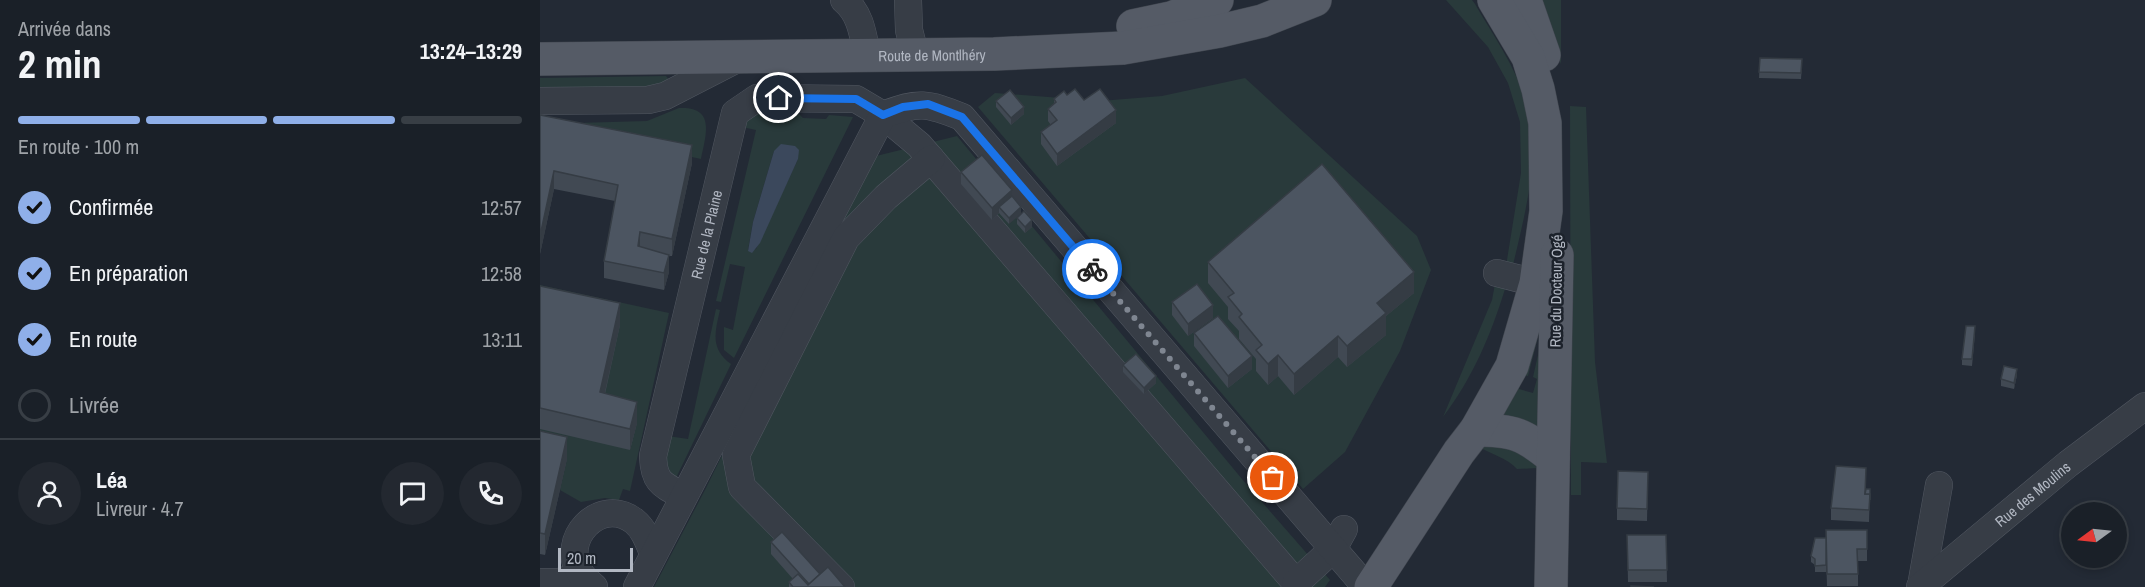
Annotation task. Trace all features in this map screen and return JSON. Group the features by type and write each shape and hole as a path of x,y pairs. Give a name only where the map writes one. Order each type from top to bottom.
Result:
{"main road":[{"name":"Route de Montlhéry","path":"914,48 1094,35 1171,18 1217,0"},
{"name":"Route de Montlhéry","path":"540,46 866,49 1123,48 1220,32 1262,21 1315,0"},
{"name":"Rue du Docteur Ogé","path":"1384,578 1476,430 1512,366 1536,283 1546,211 1545,123 1538,89 1527,57 1494,0"},
{"name":"Rue du Docteur Ogé","path":"1525,0 1553,81 1558,122 1551,587"},
{"name":"Route de Montlhéry","path":"540,59 739,58 866,49"},
{"path":"1476,430 1518,433 1552,458"}],"street":[{"path":"844,0 853,8 866,49"},
{"path":"908,0 914,48"},
{"path":"540,101 648,100 665,96 739,58"},
{"name":"Rue de la Plaine","path":"683,496 661,483 654,474 653,456 735,113 757,98 856,99 883,115 931,159 1296,585"},
{"path":"637,587 883,115 903,107 928,104 962,117 1338,539 1366,587"},
{"path":"842,587 742,487 736,455 846,238 886,197 931,159"},
{"path":"1497,273 1536,283"},
{"name":"Rue des Moulins","path":"1920,586 2068,464 2145,406"},
{"path":"1920,586 1939,485"},
{"path":"540,582 588,581 574,558 574,544 585,525 595,517 614,514 632,520 642,529 653,553"},
{"path":"1296,585 1338,539"}],"shaded area":[{"path":"1446,0 1472,0 1510,63 1526,101 1531,121 1532,162 1527,204 1513,265 1506,266 1521,173 1520,122 1508,83 1488,47"},
{"path":"1538,0 1561,0 1561,64 1540,6"},
{"path":"666,76 670,81 630,91 540,92 540,78"},
{"path":"1245,78 1417,236 1431,270 1400,351 1345,452 1303,489 978,107 995,93 1100,101 1162,96"},
{"path":"1570,106 1586,107 1595,362 1607,463 1581,462 1581,495 1571,495"},
{"path":"792,107 803,118 826,119 829,115 853,117 734,358 724,350 724,327 733,330 745,267 730,264 721,302 716,301 756,130 737,126 748,111","holes":["774,151 798,159 756,249 748,250 753,222"]},
{"path":"679,108 691,109 704,117 706,132 701,159 540,124 647,121"},
{"path":"957,136 1242,479 1330,580 1325,587 654,587 706,488 868,158"},
{"path":"1495,284 1505,289 1493,324 1472,372 1443,417 1492,300"},
{"path":"540,285 669,313 630,491 623,489 619,500 605,498 581,502 560,490 567,459 540,453"},
{"path":"716,309 720,310 716,333 717,346 724,358 731,364 676,478 662,466 668,436 688,439"},
{"path":"1539,319 1539,333 1528,376 1523,375 1519,389 1533,393 1537,379 1533,377 1543,333 1548,431 1495,420"},
{"path":"1475,445 1522,446 1538,468 1517,469"}],"water":[{"path":"781,144 795,146 799,150 798,159 760,243 752,253 748,251 753,222 774,151"}],"building":[{"path":"1760,58 1802,59 1801,73 1759,72"},
{"path":"1075,89 1084,100 1100,89 1116,110 1057,154 1041,132 1057,120 1048,109 1056,102 1054,99 1064,91 1067,95"},
{"path":"1010,90 1024,107 1011,118 996,101"},
{"path":"540,115 692,145 672,239 640,232 638,246 669,255 664,273 604,261 618,185 554,171 540,236"},
{"path":"982,155 1012,190 992,208 961,172"},
{"path":"1322,164 1414,272 1377,303 1386,313 1347,346 1338,336 1294,374 1278,355 1268,364 1256,350 1262,345 1239,317 1242,314 1228,297 1234,293 1208,262"},
{"path":"1012,196 1021,207 1009,218 999,207"},
{"path":"1024,211 1032,220 1025,227 1017,218"},
{"path":"1197,284 1213,305 1188,324 1172,302"},
{"path":"540,286 620,303 600,392 637,402 630,429 540,408"},
{"path":"1218,316 1252,356 1228,376 1194,333"},
{"path":"1966,326 1975,326 1972,359 1962,359"},
{"path":"1136,354 1156,376 1144,388 1123,365"},
{"path":"2004,366 2017,369 2014,383 2001,379"},
{"path":"540,431 567,437 545,534 540,533"},
{"path":"1836,466 1866,468 1865,494 1870,494 1869,510 1831,508"},
{"path":"1618,471 1648,472 1647,509 1617,508"},
{"path":"1826,530 1867,530 1867,549 1857,549 1858,574 1827,574"},
{"path":"782,532 820,574 809,584 771,542"},
{"path":"1627,535 1666,535 1667,570 1628,570"},
{"path":"1815,538 1826,538 1826,565 1815,566 1815,559 1811,556"},
{"path":"828,567 845,587 793,587 789,582 798,574 808,585"}],"way so far":[{"path":"1092,269 1273,478"}],"route":[{"path":"779,98 856,99 883,115 903,107 928,104 962,117 1092,269"}]}
